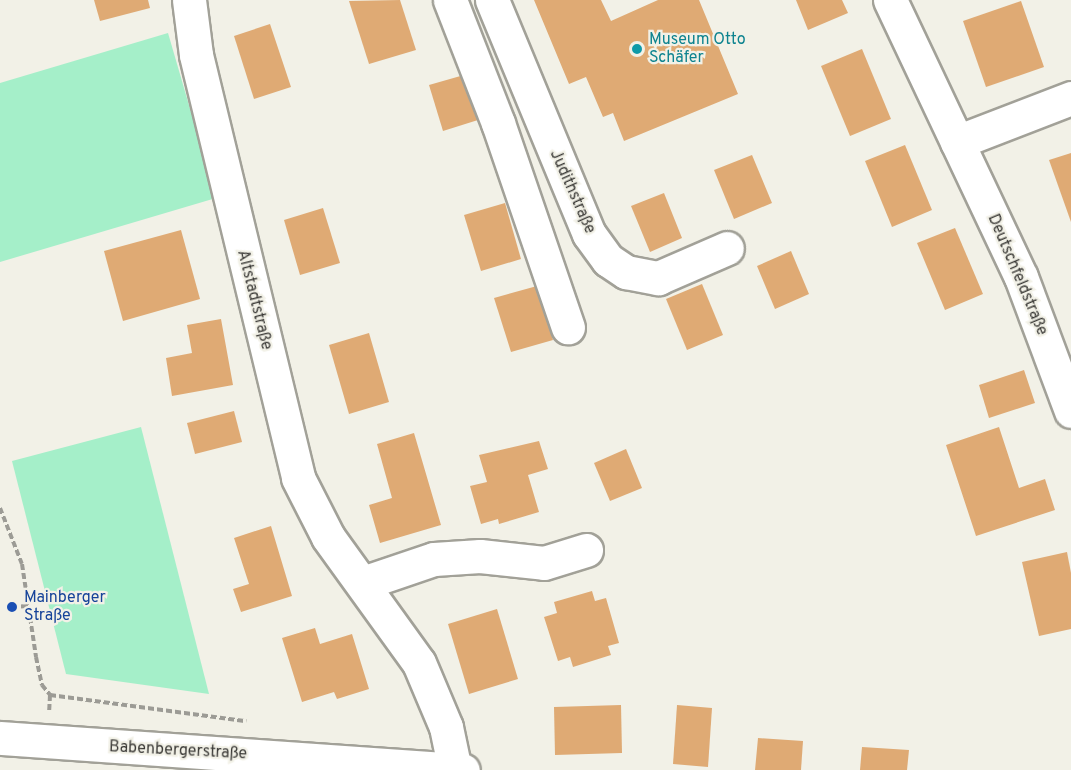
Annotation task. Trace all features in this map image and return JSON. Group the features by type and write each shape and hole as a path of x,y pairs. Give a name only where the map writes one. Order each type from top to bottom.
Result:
{"street":[{"name":"Altstadtstraße","path":"189,0 196,55 298,478 328,537 419,663 446,727 458,770"},
{"path":"450,0 498,123 568,327"},
{"name":"Judithstraße","path":"492,0 589,234 608,260 626,272 657,278 727,248"},
{"name":"Deutschfeldstraße","path":"890,0 1021,276 1071,410"},
{"path":"957,142 1071,98"},
{"path":"363,583 434,559 480,556 544,563 586,550"},
{"name":"Babenbergerstraße","path":"0,738 458,770"}],"path":[{"path":"0,508 22,564 42,685 50,695 46,743"},
{"path":"12,607 28,606"}],"green space":[{"path":"168,33 216,198 0,262 0,83"},
{"path":"141,427 209,694 66,674 12,461"}],"building":[{"path":"94,0 148,0 150,8 100,21"},
{"path":"400,0 416,50 369,64 349,1"},
{"name":"Museum Otto Schäfer","path":"534,0 601,0 611,21 658,0 699,0 738,94 624,141 613,113 603,117 586,77 569,84"},
{"path":"796,0 842,0 848,13 808,30"},
{"path":"1021,1 1044,67 986,87 963,21"},
{"path":"270,24 291,87 254,99 234,36"},
{"path":"862,49 891,119 850,136 821,66"},
{"path":"464,75 478,120 443,131 429,85"},
{"path":"905,145 932,210 892,227 865,161"},
{"path":"1071,153 1071,222 1049,160"},
{"path":"752,155 772,203 734,219 714,170"},
{"path":"664,193 682,238 650,252 631,206"},
{"path":"505,203 521,259 481,271 464,215"},
{"path":"323,208 340,263 300,275 284,220"},
{"path":"955,228 983,294 945,310 917,243"},
{"path":"181,230 200,299 123,321 104,251"},
{"path":"791,251 809,294 775,309 757,266"},
{"path":"702,284 723,335 687,350 666,299"},
{"path":"537,286 553,340 511,352 494,298"},
{"path":"221,319 233,385 172,396 166,358 192,353 187,325"},
{"path":"369,333 389,402 349,414 329,345"},
{"path":"1024,370 1035,403 989,418 979,385"},
{"path":"234,411 242,442 195,454 187,423"},
{"path":"999,427 1019,488 1045,479 1055,510 976,536 946,445"},
{"path":"414,433 441,525 380,543 369,505 392,498 377,444"},
{"path":"539,441 548,469 528,475 539,512 499,524 498,519 481,524 470,486 487,482 479,455"},
{"path":"626,449 642,488 610,501 594,463"},
{"path":"271,526 292,596 241,612 233,589 249,584 234,538"},
{"path":"1067,552 1071,573 1071,629 1039,636 1022,562"},
{"path":"592,591 595,601 606,598 619,643 608,646 611,655 573,667 570,657 558,661 544,617 557,613 554,602"},
{"path":"497,609 518,679 469,694 448,624"},
{"path":"315,628 320,644 352,634 369,689 337,699 334,692 302,702 282,638"},
{"path":"621,705 622,753 555,755 554,707"},
{"path":"677,705 712,708 708,767 673,764"},
{"path":"758,738 803,741 801,770 755,770"},
{"path":"862,747 909,750 907,770 860,770"}],"place":[{"name":"Museum Otto Schäfer","path":"637,49"},
{"name":"Mainberger Straße","path":"12,607"}]}
